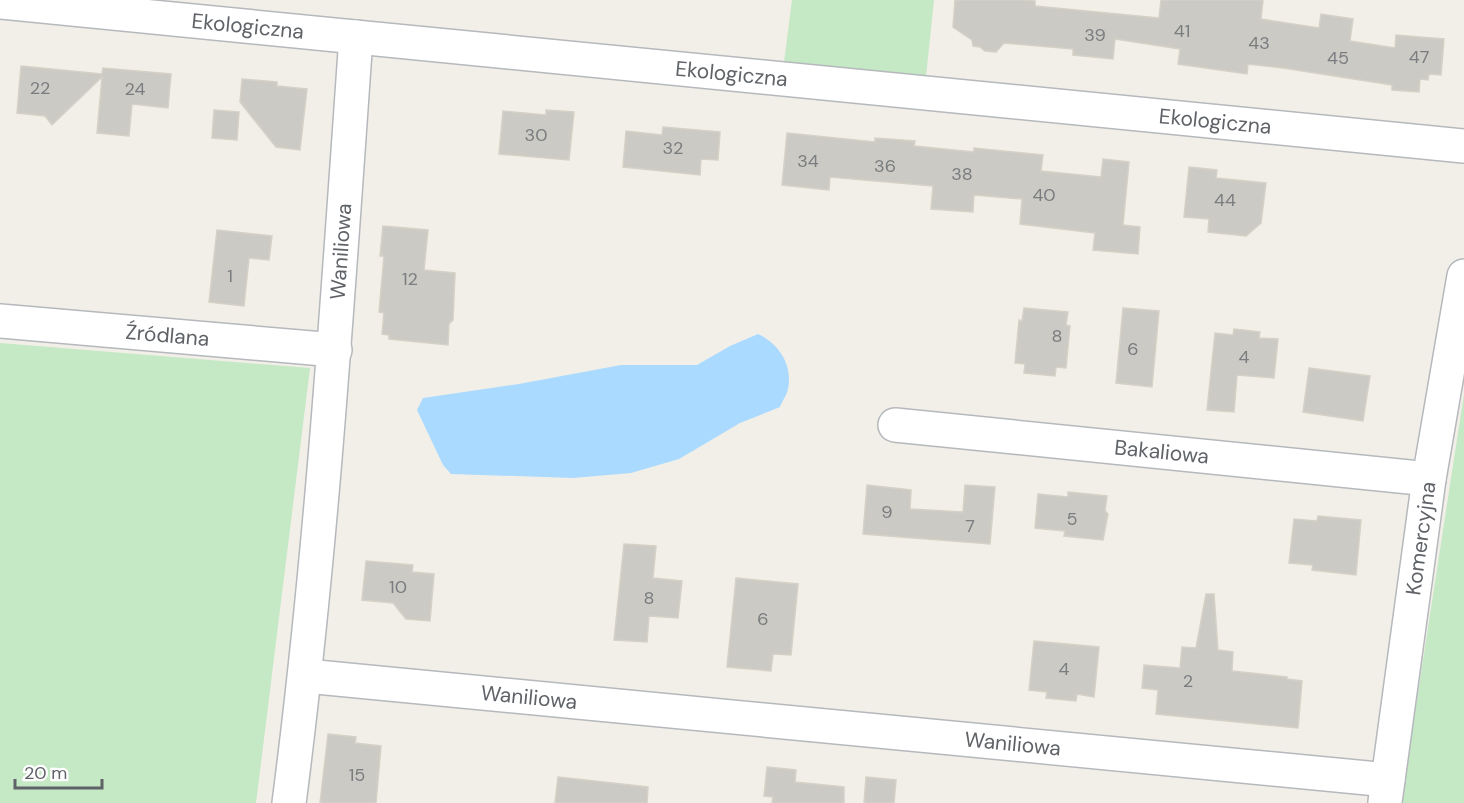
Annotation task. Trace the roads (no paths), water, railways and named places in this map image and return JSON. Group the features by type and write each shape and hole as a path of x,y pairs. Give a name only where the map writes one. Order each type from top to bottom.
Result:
{"street":[{"name":"Ekologiczna","path":"0,2 1464,146"},
{"name":"Waniliowa","path":"356,37 335,350 306,676 1386,792"},
{"name":"Komercyjna","path":"1386,792 1429,479 1464,276"},
{"name":"Źródlana","path":"0,321 335,350"},
{"name":"Bakaliowa","path":"895,425 1429,479"},
{"path":"290,803 306,676"}],"water":[{"path":"758,334 778,349 786,364 788,389 780,407 740,423 679,459 631,473 573,478 451,474 443,465 417,410 423,398 519,384 621,365 697,365 730,346"}]}
